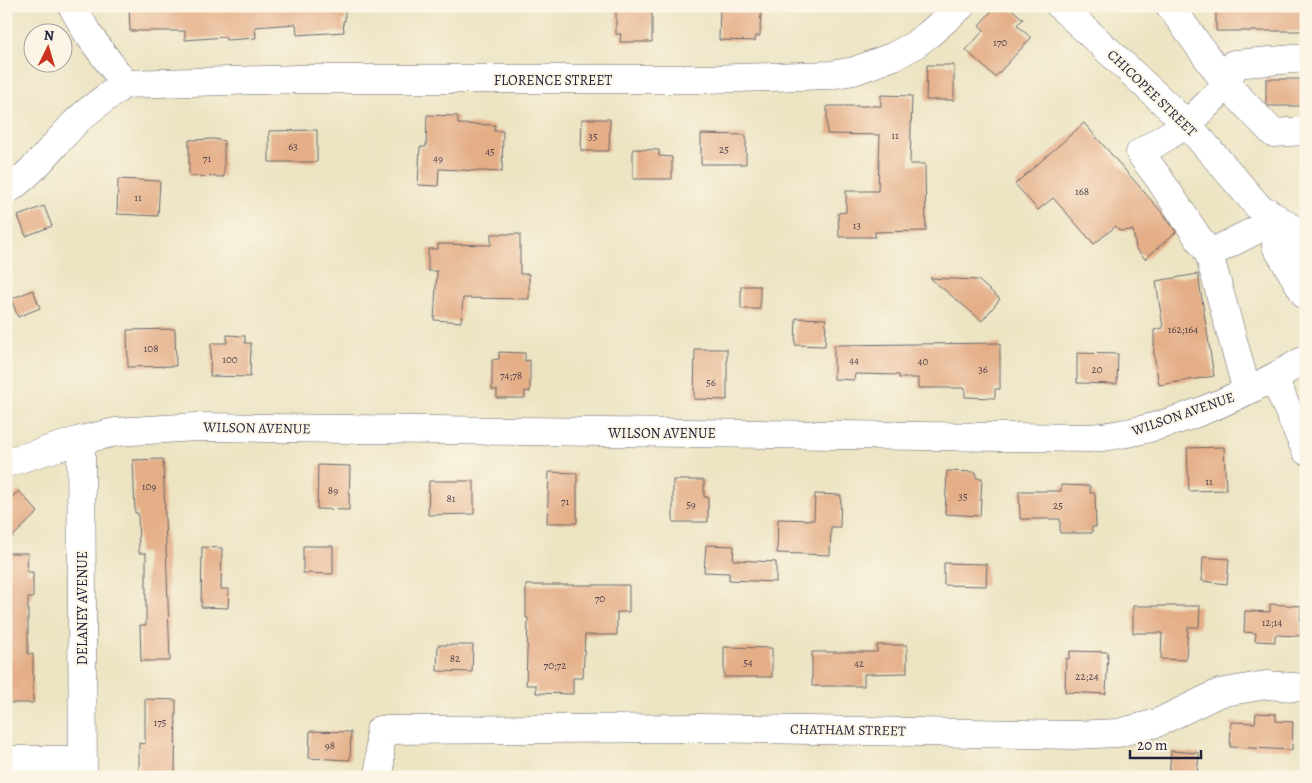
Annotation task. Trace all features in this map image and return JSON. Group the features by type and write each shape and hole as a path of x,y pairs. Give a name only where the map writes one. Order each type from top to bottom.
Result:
{"street":[{"path":"6,191 30,172 82,115 125,84 88,34 72,6"},
{"name":"FLORENCE STREET","path":"125,84 298,79 714,79 830,75 854,71 894,56 913,46 961,6"},
{"name":"CHICOPEE STREET","path":"1060,6 1187,124 1306,262"},
{"path":"1170,6 1227,85 1273,133 1306,131"},
{"path":"1247,391 1209,254 1140,153 1187,124 1227,85 1234,64 1306,58"},
{"path":"1239,185 1268,213 1293,229 1306,233"},
{"name":"CHICOPEE STREET","path":"1239,185 1306,296"},
{"path":"1209,254 1264,226"},
{"name":"WILSON AVENUE","path":"6,463 81,440 122,431 196,427 1090,438 1122,435 1159,426 1247,391 1306,359"},
{"path":"1274,378 1306,451"},
{"name":"DELANEY AVENUE","path":"81,440 83,768"},
{"name":"CHATHAM STREET","path":"380,777 380,730 702,728 1074,735 1118,733 1157,723 1220,693 1266,685 1306,688"},
{"path":"6,760 83,768"}],"building":[{"path":"129,6 345,6 344,32 297,35 296,24 255,27 256,38 226,40 225,37 185,40 185,31 130,31"},
{"path":"616,6 652,6 652,42 620,42 621,34 616,34"},
{"path":"720,6 761,6 760,36 756,36 755,41 719,40"},
{"path":"996,6 1008,6 1023,19 1017,25 1031,38 995,77 966,50 984,30 979,25"},
{"path":"1216,6 1306,6 1306,31 1216,31"},
{"path":"927,65 954,65 954,100 926,100"},
{"path":"1266,79 1306,79 1306,106 1269,106 1266,103"},
{"path":"881,95 912,96 910,164 925,164 926,231 875,232 875,237 839,237 838,213 846,212 846,191 878,191 880,135 827,134 827,106 881,106"},
{"path":"427,115 458,116 458,124 495,125 494,131 503,131 502,172 439,169 438,186 418,185 420,147 426,147"},
{"path":"582,119 610,119 609,151 581,151"},
{"path":"1084,123 1165,216 1176,232 1145,259 1136,249 1133,230 1120,231 1116,226 1094,244 1053,198 1038,210 1015,184"},
{"path":"317,130 317,162 269,162 269,131"},
{"path":"701,134 746,135 746,164 701,164"},
{"path":"214,139 224,141 224,177 189,176 189,140"},
{"path":"633,149 659,150 659,156 672,157 672,179 633,179"},
{"path":"118,179 160,181 158,216 117,214"},
{"path":"44,206 52,226 26,236 18,216"},
{"path":"491,234 520,234 520,274 529,274 529,299 463,298 461,322 434,320 437,271 428,271 428,249 438,249 438,244 491,245"},
{"path":"1198,274 1214,376 1159,385 1154,354 1154,330 1163,328 1156,281"},
{"path":"930,278 978,280 1000,299 982,321"},
{"path":"741,286 760,286 760,309 741,309"},
{"path":"33,290 40,308 18,317 11,299"},
{"path":"796,318 826,319 825,346 795,345"},
{"path":"175,329 176,366 128,367 127,330"},
{"path":"227,335 245,336 245,343 251,343 250,377 210,376 211,343 227,343"},
{"path":"1000,343 1000,389 995,389 995,398 965,397 965,388 918,388 918,378 899,378 899,375 855,374 854,380 834,379 834,345"},
{"path":"695,349 727,349 727,400 694,399"},
{"path":"499,352 525,353 525,361 530,360 530,392 525,391 525,398 497,398 497,390 492,390 492,360 499,359"},
{"path":"1077,353 1118,354 1117,384 1077,383"},
{"path":"1224,447 1226,490 1189,491 1187,448"},
{"path":"163,459 170,661 141,661 140,625 146,625 146,553 139,553 138,513 135,513 133,460"},
{"path":"318,465 350,466 349,510 317,509"},
{"path":"947,471 976,472 976,478 982,478 980,516 945,514"},
{"path":"549,472 577,473 577,523 547,523"},
{"path":"673,480 704,480 704,497 708,497 708,522 673,522"},
{"path":"429,481 474,481 474,514 428,515"},
{"path":"1061,485 1090,486 1090,493 1095,493 1096,527 1092,527 1092,533 1060,533 1060,519 1020,519 1019,491 1061,491"},
{"path":"19,491 38,512 6,543 6,502"},
{"path":"815,494 841,495 840,527 831,527 830,555 777,553 778,519 814,520"},
{"path":"706,545 734,546 733,560 776,562 776,582 729,580 729,573 704,572"},
{"path":"303,546 333,546 333,574 303,573"},
{"path":"202,547 222,548 221,589 229,589 228,608 201,607"},
{"path":"6,553 28,553 27,572 33,572 33,598 28,598 28,654 33,654 33,703 6,703"},
{"path":"1203,557 1229,559 1227,584 1202,581"},
{"path":"944,563 987,564 986,586 944,585"},
{"path":"526,585 629,585 629,612 617,612 617,635 585,635 583,678 573,678 573,694 536,693 536,685 526,685 528,618 526,618"},
{"path":"1270,604 1301,606 1300,636 1275,635 1275,642 1255,641 1256,633 1244,632 1245,611 1270,612"},
{"path":"1133,606 1200,606 1199,627 1188,627 1186,660 1161,659 1162,633 1133,633"},
{"path":"438,645 473,645 472,672 437,671"},
{"path":"877,645 907,645 907,673 864,674 864,686 812,686 812,652 877,652"},
{"path":"724,647 772,648 772,677 724,677"},
{"path":"1070,651 1108,652 1106,694 1065,692 1066,658 1069,659"},
{"path":"145,699 176,700 175,777 139,776 139,743 145,744"},
{"path":"1256,713 1276,714 1276,721 1293,722 1292,750 1230,747 1231,722 1255,723"},
{"path":"310,731 351,732 350,760 309,758"},
{"path":"1171,751 1199,753 1197,777 1169,777"}]}
